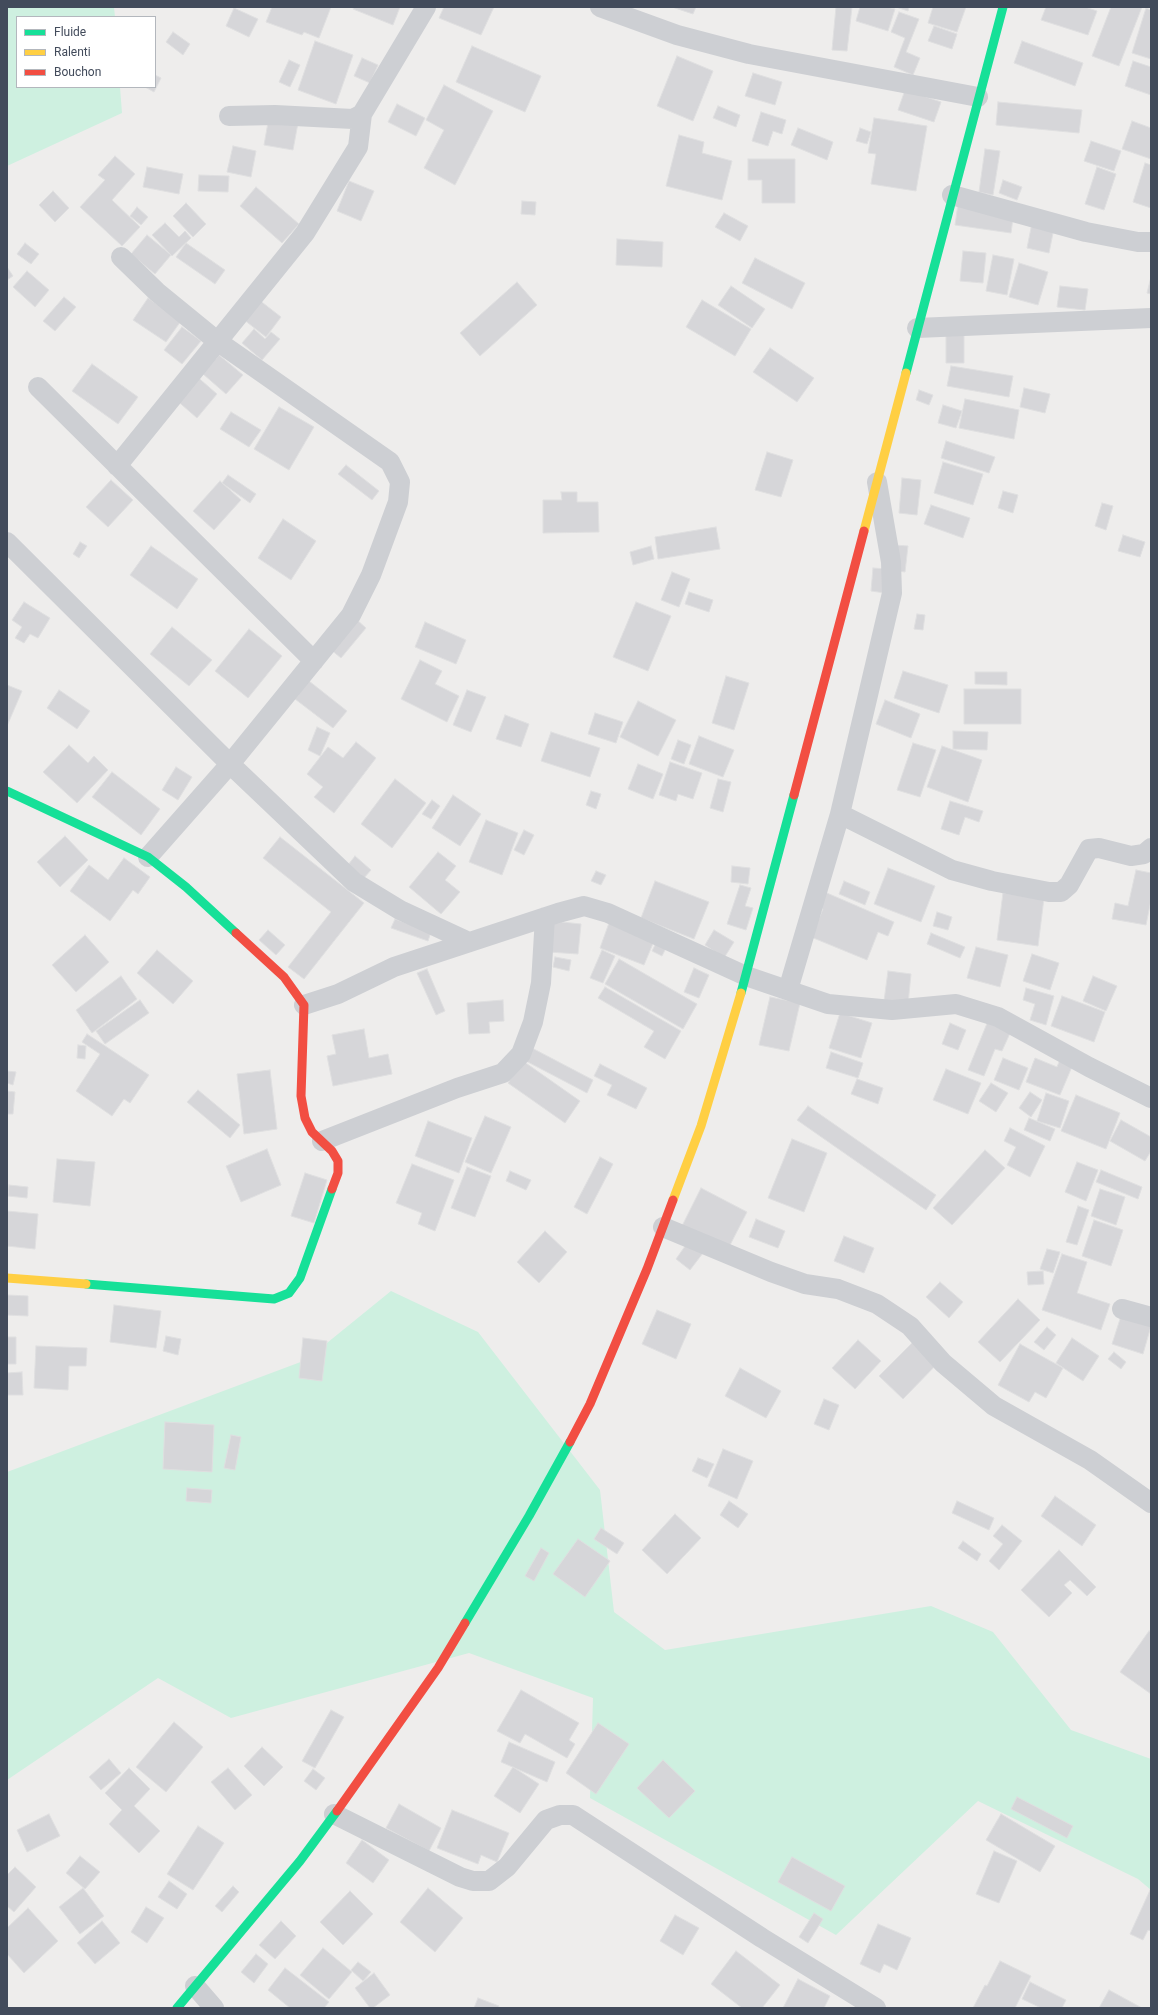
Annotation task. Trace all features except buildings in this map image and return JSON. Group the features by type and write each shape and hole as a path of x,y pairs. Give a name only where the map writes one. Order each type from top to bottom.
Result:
{"main road":[{"path":"177,2008 300,1861 374,1760 438,1668 529,1516 590,1404 647,1269 702,1126 732,1028 1003,7"},
{"path":"7,791 148,857 186,887 284,977 304,1005 301,1096 305,1118 312,1132 332,1151 338,1161 338,1173 300,1278 289,1293 274,1299 7,1278"}],"street":[{"path":"117,466 306,233 358,147 362,114 426,7"},
{"path":"600,7 677,35 749,54 978,97"},
{"path":"229,116 275,115 354,119 362,114"},
{"path":"952,195 1086,232 1138,242 1151,242"},
{"path":"120,257 157,292 217,341 390,462 400,482 398,502 371,575 351,615 230,764 148,857"},
{"path":"918,328 1151,318"},
{"path":"38,387 314,661"},
{"path":"788,990 840,814 892,593 891,562 877,482"},
{"path":"7,542 230,764 354,882 400,910 469,942"},
{"path":"840,814 952,870 992,882 1049,892 1061,892 1069,885 1089,849 1100,848 1131,856 1144,854 1151,848"},
{"path":"304,1005 338,994 394,967 545,917 584,906 608,913 746,976 828,1004 892,1010 956,1004 998,1017 1089,1068 1151,1098"},
{"path":"322,1141 457,1088 503,1073 521,1054 533,1022 541,984 545,917"},
{"path":"663,1227 771,1272 805,1284 838,1289 878,1304 910,1326 943,1362 994,1406 1090,1460 1151,1503"},
{"path":"1122,1309 1151,1317"},
{"path":"334,1814 460,1877 473,1881 489,1881 507,1867 546,1820 560,1815 573,1815 762,1938 876,2008"},
{"path":"195,1986 214,2008"}],"green space":[{"path":"7,7 114,7 115,16 16,16 16,88 120,88 122,113 7,166"},
{"path":"391,1291 478,1332 600,1490 614,1612 665,1650 931,1606 993,1632 1071,1730 1151,1759 1151,1890 1138,1879 978,1801 836,1935 590,1798 593,1698 469,1653 231,1718 158,1678 7,1780 7,1472 306,1360"}],"traffic: fast":[{"path":"906,373 1003,7"},
{"path":"7,791 148,857 186,887 236,933"},
{"path":"741,993 794,795"},
{"path":"86,1284 274,1299 289,1293 300,1278 332,1189"},
{"path":"465,1623 529,1516 570,1442"},
{"path":"177,2008 300,1861 337,1811"}],"traffic: slow":[{"path":"864,531 906,373"},
{"path":"673,1200 701,1126 741,993"},
{"path":"7,1278 86,1284"}],"traffic: jam":[{"path":"794,795 864,531"},
{"path":"236,933 284,977 304,1005 301,1096 305,1118 312,1132 332,1151 338,1161 338,1173 332,1189"},
{"path":"570,1442 590,1404 647,1269 673,1200"},
{"path":"337,1811 438,1668 465,1623"}]}
